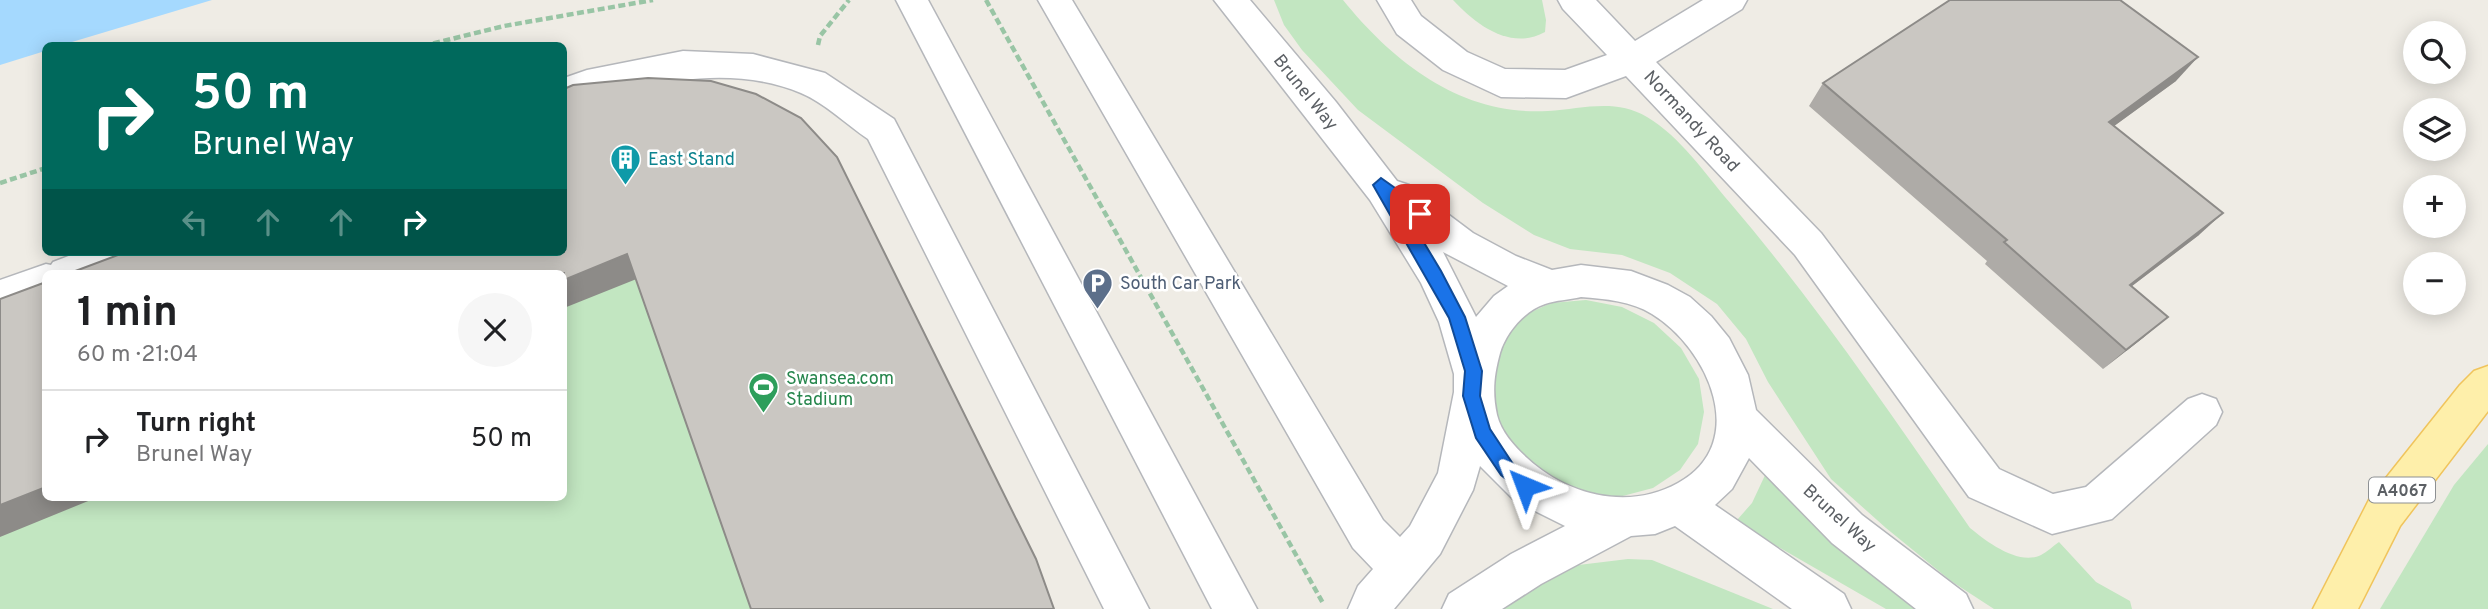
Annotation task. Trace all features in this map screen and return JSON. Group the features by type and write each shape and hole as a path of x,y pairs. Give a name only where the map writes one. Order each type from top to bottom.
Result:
{"main road":[{"name":"A4067","path":"2334,609 2385,512 2474,398 2488,384"}],"street":[{"path":"1055,0 1368,534 1401,568"},
{"name":"Brunel Way","path":"1231,0 1381,185 1436,276 1457,317 1482,433 1507,470 1525,486 1566,509 1590,516 1621,519 1651,516 1681,506 1707,488 1722,469 1733,446 1737,418 1736,395 1720,355 1693,322 1674,307 1625,286 1581,281 1539,289 1514,302 1492,322 1475,355 1472,384"},
{"path":"1394,0 1409,24 1455,61 1501,83 1566,84 1634,60 1730,0"},
{"name":"Normandy Road","path":"1575,0 1808,244 1984,483 2052,514 2097,505 2202,412"},
{"path":"912,2 1235,609"},
{"path":"567,91 587,84 683,64 753,67 813,83 881,129 1127,609"},
{"name":"Brunel Way","path":"1381,185 1460,244 1503,267 1553,287"},
{"path":"74,270 113,256"},
{"path":"0,297 42,281"},
{"path":"1370,609 1425,540 1458,476 1472,384"},
{"name":"Brunel Way","path":"1737,418 1847,529 1951,609"},
{"path":"1681,506 1829,609"},
{"path":"1464,609 1526,569 1621,519"}],"path":[{"path":"439,42 504,26 653,0"},
{"path":"813,83 820,36 849,0"},
{"path":"986,0 1326,609"},
{"path":"0,183 42,169"}],"green space":[{"path":"1274,0 1343,0 1385,45 1408,65 1459,95 1487,105 1548,111 1611,106 1635,111 1659,125 1692,157 1794,282 1970,528 2003,551 2022,557 2041,555 2059,542 2096,582 2130,601 2132,609 1994,609 1951,581 1831,479 1768,382 1746,339 1717,304 1670,273 1622,255 1570,249 1534,235 1483,203 1358,110 1302,50 1284,25"},
{"path":"1453,0 1542,0 1546,20 1545,32 1520,39 1507,37 1483,26"},
{"name":"Swansea.com Stadium","path":"567,122 1054,609 0,609 0,333 42,483 42,501 567,501 567,270 564,270 564,256 567,256"},
{"path":"1586,300 1622,307 1654,323 1681,348 1699,379 1704,412 1698,444 1680,470 1653,488 1619,497 1582,494 1547,482 1496,432 1485,368 1520,317 1551,303"},
{"path":"2488,444 2488,609 2380,609 2454,485"},
{"path":"1767,471 1922,609 1886,609 1775,545 1730,528 1752,503"},
{"path":"1628,559 1652,560 1773,609 1504,609 1562,567"}],"water":[{"path":"0,0 212,0 72,42 42,42 42,52 0,65"}],"building":[{"path":"1950,0 2120,0 2198,57 2109,122 2223,213 2130,285 2168,317 2126,350 2004,242 2007,240 1823,83"},
{"path":"648,78 711,81 756,94 801,118 837,157 1036,559 1054,609 751,609 627,254 567,279 567,270 78,270 115,256 567,256 567,88"},
{"path":"42,283 42,489 0,505 0,299"}],"place":[{"name":"East Stand","path":"625,186"},
{"name":"South Car Park","path":"1097,310"},
{"name":"Swansea.com Stadium","path":"763,415"}],"route":[{"path":"1420,214 1381,185 1436,276 1457,317 1474,371 1471,396 1482,433 1507,470 1525,486"}]}
